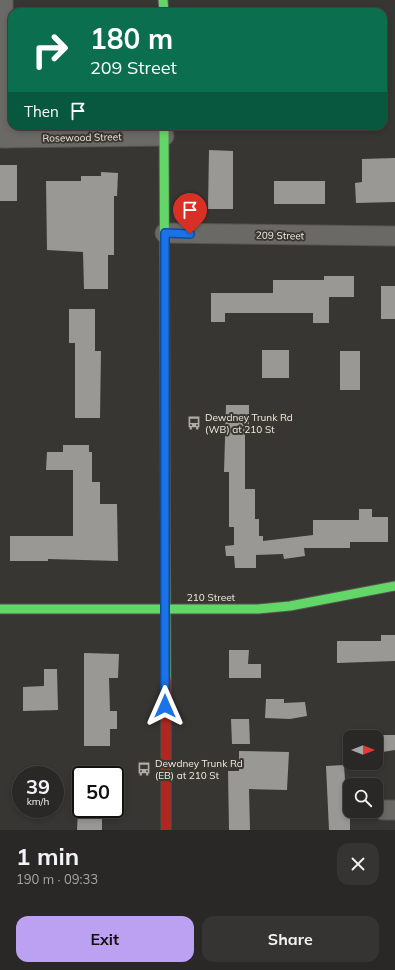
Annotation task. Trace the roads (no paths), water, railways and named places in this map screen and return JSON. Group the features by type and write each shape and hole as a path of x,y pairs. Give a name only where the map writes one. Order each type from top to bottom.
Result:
{"main road":[{"path":"164,131 166,830"},
{"name":"210 Street","path":"0,609 275,607 395,586"}],"street":[{"path":"3,0 3,138"},
{"name":"Rosewood Street","path":"3,138 164,131"},
{"name":"209 Street","path":"165,233 395,236"}],"place":[{"name":"Dewdney Trunk Rd (WB) at 210 St","path":"194,423"},
{"name":"Dewdney Trunk Rd (EB) at 210 St","path":"144,769"}]}
